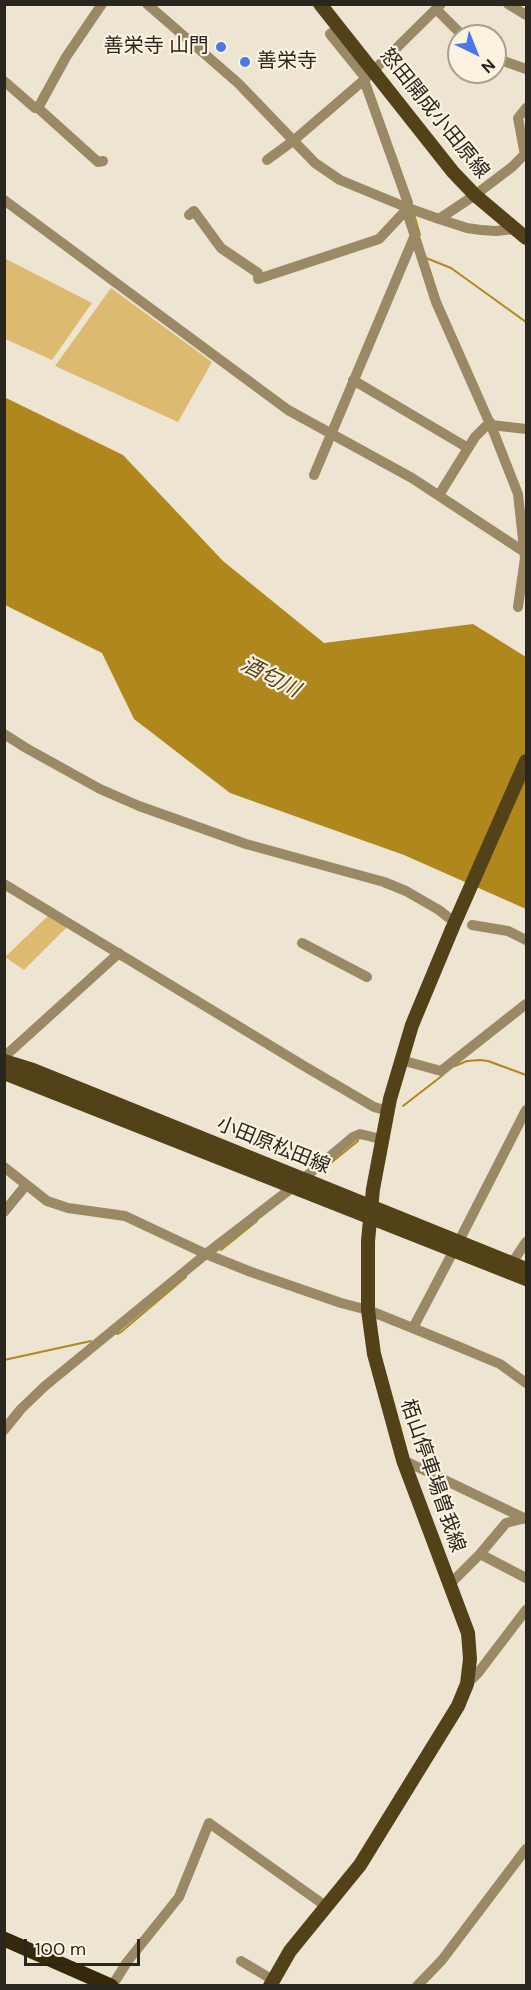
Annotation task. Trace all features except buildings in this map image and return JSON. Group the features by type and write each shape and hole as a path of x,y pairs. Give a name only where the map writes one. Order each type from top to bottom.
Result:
{"highway":[{"path":"4,1939 111,1986"}],"main road":[{"name":"怒田開成小田原線","path":"320,4 339,28 368,77 475,195 523,235"},
{"name":"栢山停車場曽我線","path":"271,1983 290,1950 327,1907 365,1856 458,1706 467,1684 470,1659 468,1633 402,1460 374,1354 368,1310 368,1241 375,1170 401,1060 450,924 526,761"},
{"name":"小田原松田線","path":"4,1061 33,1070 298,1183"},
{"name":"小田原松田線","path":"4,1073 456,1245 526,1269"},
{"name":"小田原松田線","path":"456,1245 526,1278"}],"street":[{"path":"38,108 66,57 102,4"},
{"path":"147,4 238,83 315,163 340,180 439,219 474,229 523,235"},
{"path":"508,4 526,15"},
{"path":"267,160 293,141 368,77 438,7 453,24"},
{"path":"507,62 526,69"},
{"path":"368,77 411,209 415,235 436,302 490,423 518,494 526,555 518,607"},
{"path":"4,81 98,162 103,161"},
{"path":"439,219 475,195 526,154 518,118 526,108"},
{"path":"4,200 288,410 412,478 526,555"},
{"path":"189,215 194,211 221,248 258,273 258,279 379,239 411,209"},
{"path":"314,476 415,235"},
{"path":"353,380 468,448"},
{"path":"439,495 481,429 490,423 526,429"},
{"path":"4,734 100,789 139,806 246,844 384,882 439,910 450,924"},
{"path":"4,884 374,1107 388,1113"},
{"path":"472,926 508,931 526,940"},
{"path":"302,943 367,977"},
{"path":"4,1057 119,953"},
{"path":"401,1060 441,1071 526,1004"},
{"path":"413,1328 526,1110"},
{"path":"4,1430 21,1409 45,1386 353,1137 360,1134 382,1136"},
{"path":"4,1167 47,1201 68,1208 125,1216 206,1254 341,1304 368,1310 500,1364 526,1383"},
{"path":"4,1212 26,1185"},
{"path":"512,1263 526,1242"},
{"path":"402,1460 526,1518"},
{"path":"450,1584 480,1554 506,1523 526,1518"},
{"path":"480,1554 526,1578"},
{"path":"467,1684 526,1610"},
{"path":"111,1986 178,1897 209,1822 327,1907"},
{"path":"417,1986 442,1960 526,1849"},
{"path":"241,1960 271,1983"}],"shaded area":[{"path":"4,258 92,303 52,360 5,339"},
{"path":"111,288 212,362 178,422 55,366"},
{"path":"49,915 68,926 24,970 5,957"}],"water":[{"name":"酒匂川","path":"4,397 123,455 223,561 324,643 473,624 526,657 526,909 404,855 230,793 134,719 102,653 5,605"}],"waterway":[{"path":"414,214 420,235"},
{"path":"426,258 451,268 526,322"},
{"path":"455,1066 467,1061 488,1061 526,1075"},
{"path":"403,1106 443,1075"},
{"path":"332,1162 358,1141"},
{"path":"221,1250 257,1221"},
{"path":"117,1334 186,1277"},
{"path":"4,1360 91,1341"}],"place":[{"name":"善栄寺 山門","path":"221,47"},
{"name":"善栄寺","path":"245,62"}]}
